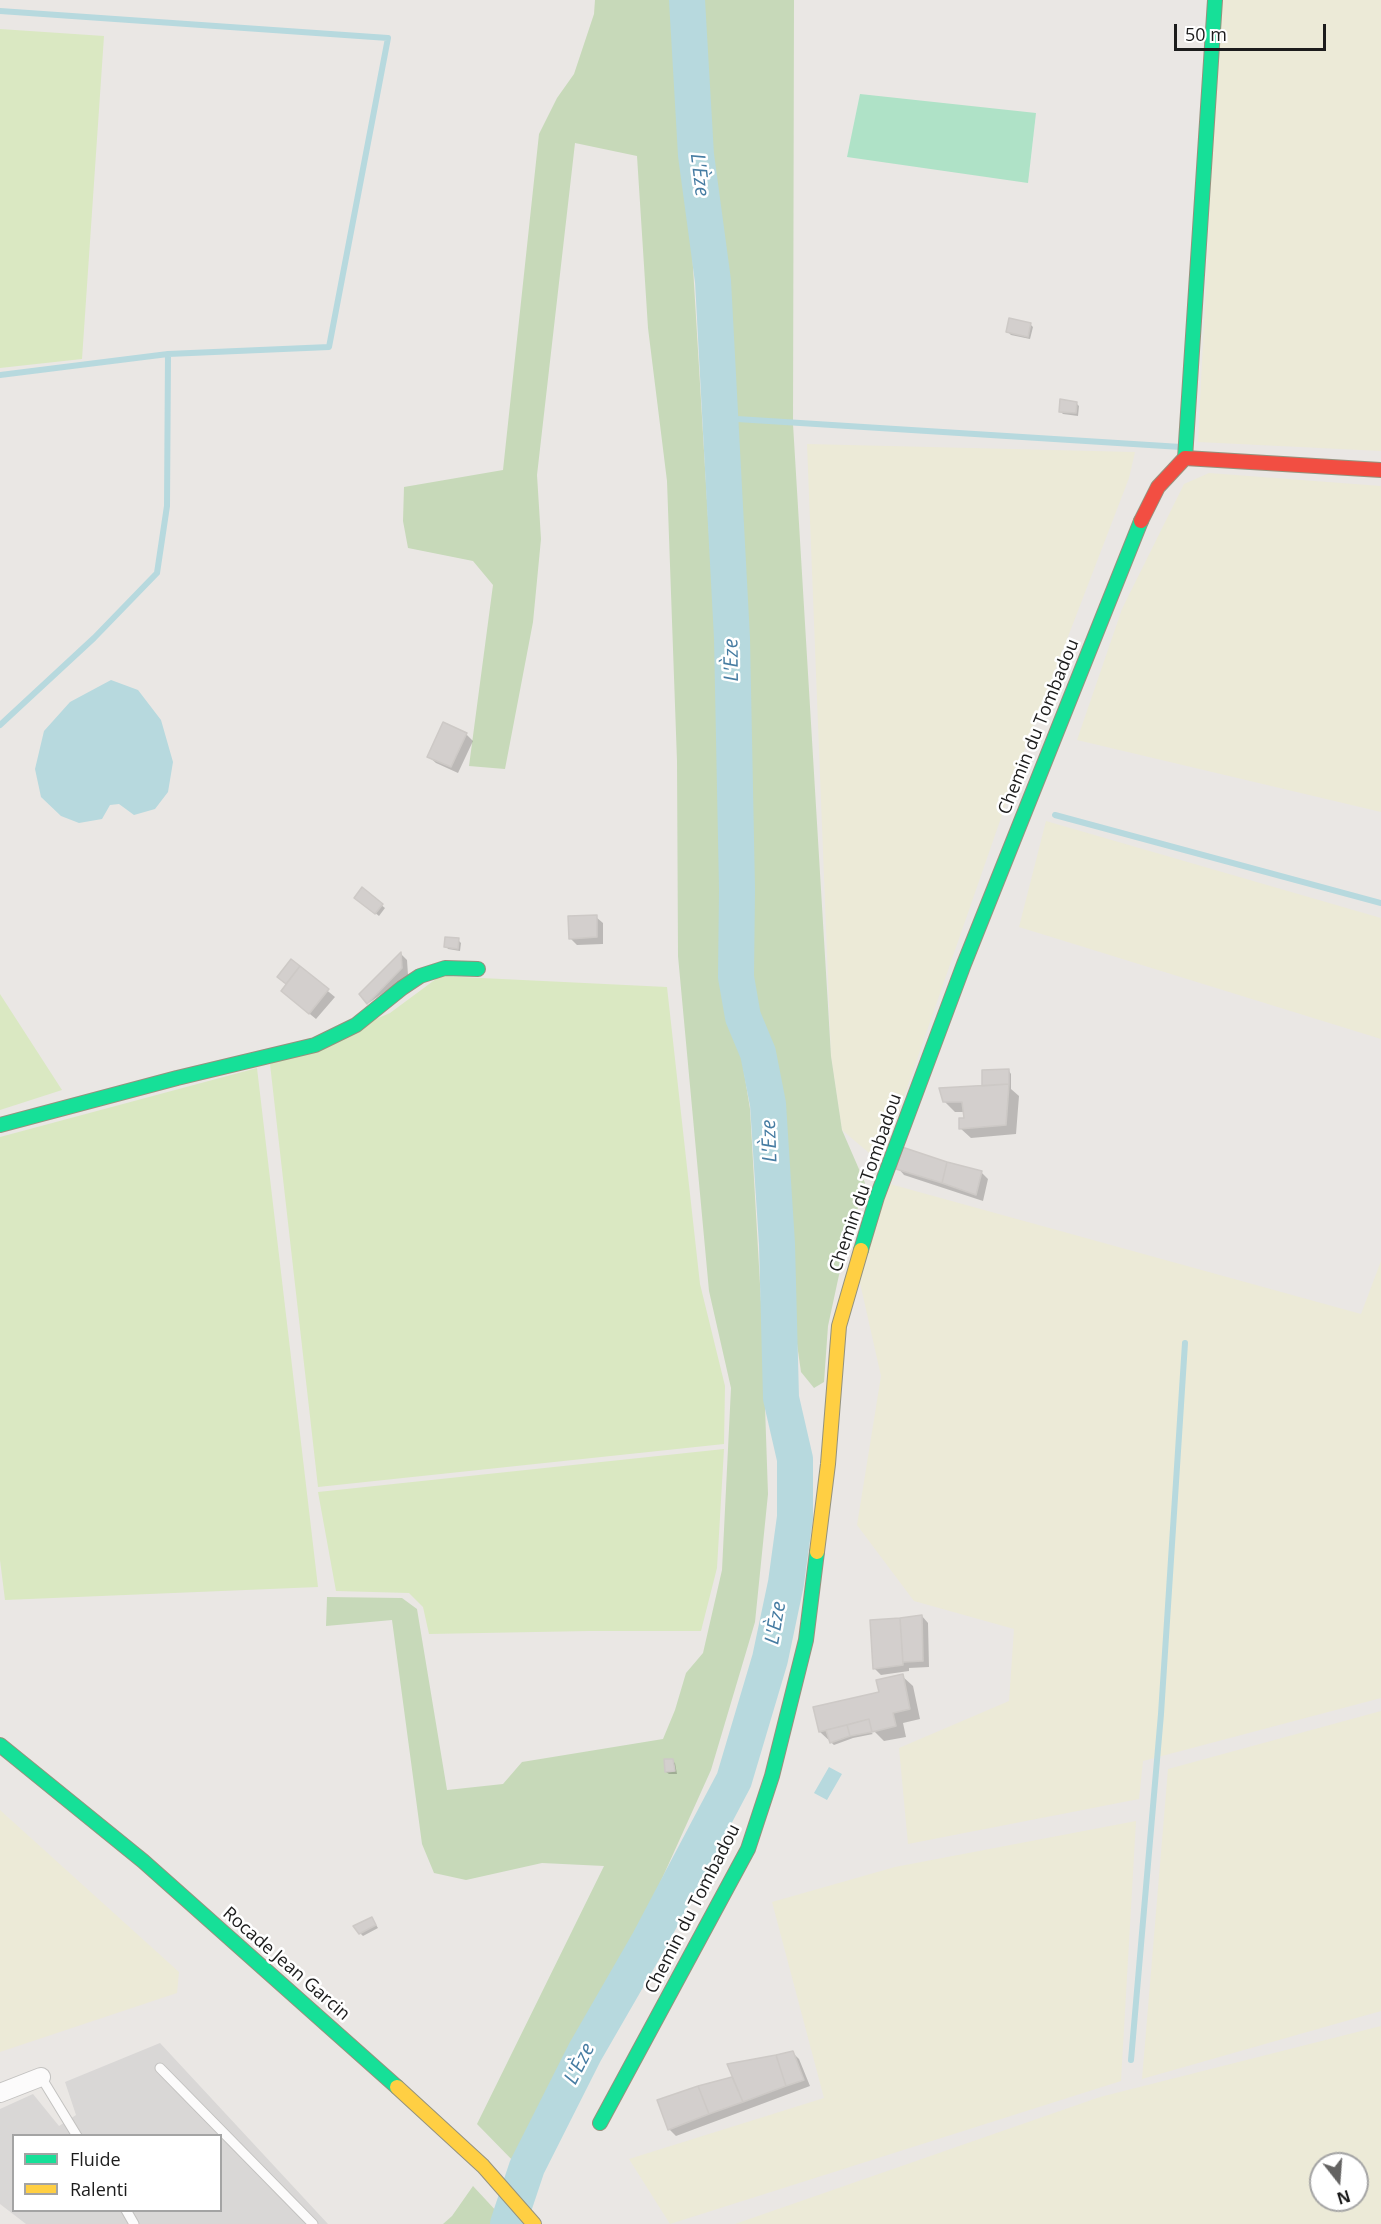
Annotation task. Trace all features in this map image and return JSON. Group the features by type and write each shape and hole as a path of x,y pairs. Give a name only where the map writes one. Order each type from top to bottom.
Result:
{"street":[{"path":"1215,0 1185,458 1381,470"},
{"name":"Chemin du Tombadou","path":"600,2124 748,1849 772,1776 806,1640 828,1464 839,1326 877,1197 964,964 1134,535 1158,488 1185,458"},
{"path":"0,1125 177,1078 315,1045 337,1037 366,1018 406,985 426,974 441,969 478,969"},
{"name":"Rocade Jean Garcin","path":"0,1745 143,1861 424,2110 483,2166 534,2224"},
{"path":"0,2093 41,2077"}],"lane":[{"path":"160,2068 313,2224"},
{"path":"41,2077 76,2134"}],"shaded area":[{"path":"1220,0 1381,0 1381,451 1198,442"},
{"path":"807,444 1135,452 1129,478 1026,746 881,1163 842,1130 831,1056"},
{"path":"1209,473 1381,486 1381,812 1077,740 1122,609 1184,484"},
{"path":"1046,821 1381,918 1381,1039 1019,927"},
{"path":"890,1184 1361,1314 1381,1261 1381,1698 1143,1761 1139,1799 908,1844 899,1748 1009,1701 1014,1629 914,1601 857,1525 881,1376 858,1274"},
{"path":"1381,1711 1381,2011 1142,2079 1168,1769"},
{"path":"0,1810 179,1972 177,1993 0,2052"},
{"path":"1136,1821 1121,2081 670,2224 629,2159 824,2098 772,1902 895,1867"},
{"path":"1381,2026 1381,2224 735,2224 1100,2097"},
{"path":"160,2043 328,2224 26,2224 0,2204 0,2109 33,2094 59,2126 76,2115 65,2082"}],"green space":[{"path":"595,0 677,0 731,901 730,985 750,1109 762,1319 768,1494 755,1622 711,1770 628,1954 541,2127 518,2166 477,2124 604,1866 542,1863 466,1880 434,1873 422,1844 392,1620 326,1626 327,1597 402,1598 417,1609 447,1790 503,1784 522,1762 663,1739 686,1673 703,1653 722,1570 731,1388 709,1291 678,956 677,761 667,481 648,328 637,156 575,143 537,475 541,539 533,622 505,769 469,766 493,585 473,561 408,548 403,521 404,487 503,470 539,134 557,98 574,74 594,14"},
{"path":"700,0 794,0 793,424 831,1056 842,1130 865,1183 839,1275 828,1326 824,1382 814,1388 801,1372 793,1316 774,1065 749,1007 741,973 745,799 742,617 723,276"},
{"path":"0,29 104,36 82,359 0,368"},
{"path":"860,94 1036,113 1028,183 847,157"},
{"path":"440,976 667,987 700,1284 725,1386 724,1444 318,1487 270,1064 390,1013"},
{"path":"0,994 62,1090 0,1110"},
{"path":"257,1068 318,1587 5,1600 0,1560 0,1137"},
{"path":"724,1449 717,1568 701,1631 429,1634 423,1607 409,1593 336,1591 318,1492"},
{"path":"473,2186 499,2214 494,2224 443,2224 452,2216"}],"water":[{"path":"111,680 138,690 161,720 173,762 168,792 155,809 134,815 119,804 110,805 102,819 79,823 61,816 41,797 35,769 44,731 70,702"},
{"path":"829,1767 842,1774 827,1800 814,1793"}],"building":[{"path":"1009,318 1031,323 1028,337 1006,332"},
{"path":"1060,399 1077,402 1076,413 1059,412"},
{"path":"443,722 467,733 451,767 427,757"},
{"path":"362,887 383,904 375,914 354,898"},
{"path":"597,915 597,937 569,939 568,916"},
{"path":"445,937 459,938 458,949 444,947"},
{"path":"401,952 402,968 367,1004 359,994"},
{"path":"291,959 300,966 286,984 277,977"},
{"path":"300,966 329,989 309,1014 281,991"},
{"path":"1009,1069 1009,1084 982,1086 982,1070"},
{"path":"1009,1084 1006,1125 959,1129 959,1118 964,1118 962,1102 943,1102 939,1088"},
{"path":"902,1147 947,1162 942,1183 896,1169"},
{"path":"947,1162 982,1171 976,1195 942,1183"},
{"path":"922,1615 923,1661 903,1662 900,1618"},
{"path":"900,1618 903,1665 873,1669 870,1620"},
{"path":"903,1674 910,1709 893,1713 896,1726 872,1732 869,1719 819,1732 813,1707 879,1692 876,1680"},
{"path":"869,1719 872,1732 850,1736 847,1725"},
{"path":"847,1725 850,1736 830,1743 826,1730"},
{"path":"664,1759 673,1759 675,1771 665,1772"},
{"path":"372,1917 376,1925 359,1934 353,1926"},
{"path":"793,2051 804,2080 786,2086 776,2055"},
{"path":"776,2055 786,2086 743,2102 727,2064"},
{"path":"732,2077 743,2102 709,2114 698,2086"},
{"path":"698,2086 709,2114 668,2130 657,2100"}],"waterway":[{"name":"L'Èze","path":"508,2224 527,2167 585,2052 649,1941 734,1780 770,1659 786,1583 795,1517 795,1459 781,1398 777,1244 768,1104 758,1053 743,1017 736,977 737,889 732,638 713,281 696,155 687,0"},
{"path":"0,11 388,38 329,347 168,354 0,375"},
{"path":"0,725 94,638 157,573 167,506 168,354"},
{"path":"721,418 1181,447"},
{"path":"1055,815 1381,903"},
{"path":"1131,2060 1161,1714 1185,1343"}],"traffic: fast":[{"path":"1185,458 1215,0"},
{"path":"861,1250 877,1197 964,964 1141,521"},
{"path":"0,1125 177,1078 315,1045 356,1025 420,976 445,968 478,969"},
{"path":"600,2123 748,1849 772,1776 806,1640 817,1552"},
{"path":"0,1745 143,1861 397,2087"}],"traffic: slow":[{"path":"817,1552 828,1464 839,1326 861,1250"},
{"path":"397,2087 483,2166 534,2224"}],"traffic: jam":[{"path":"1141,521 1158,487 1185,458 1381,470"}]}
